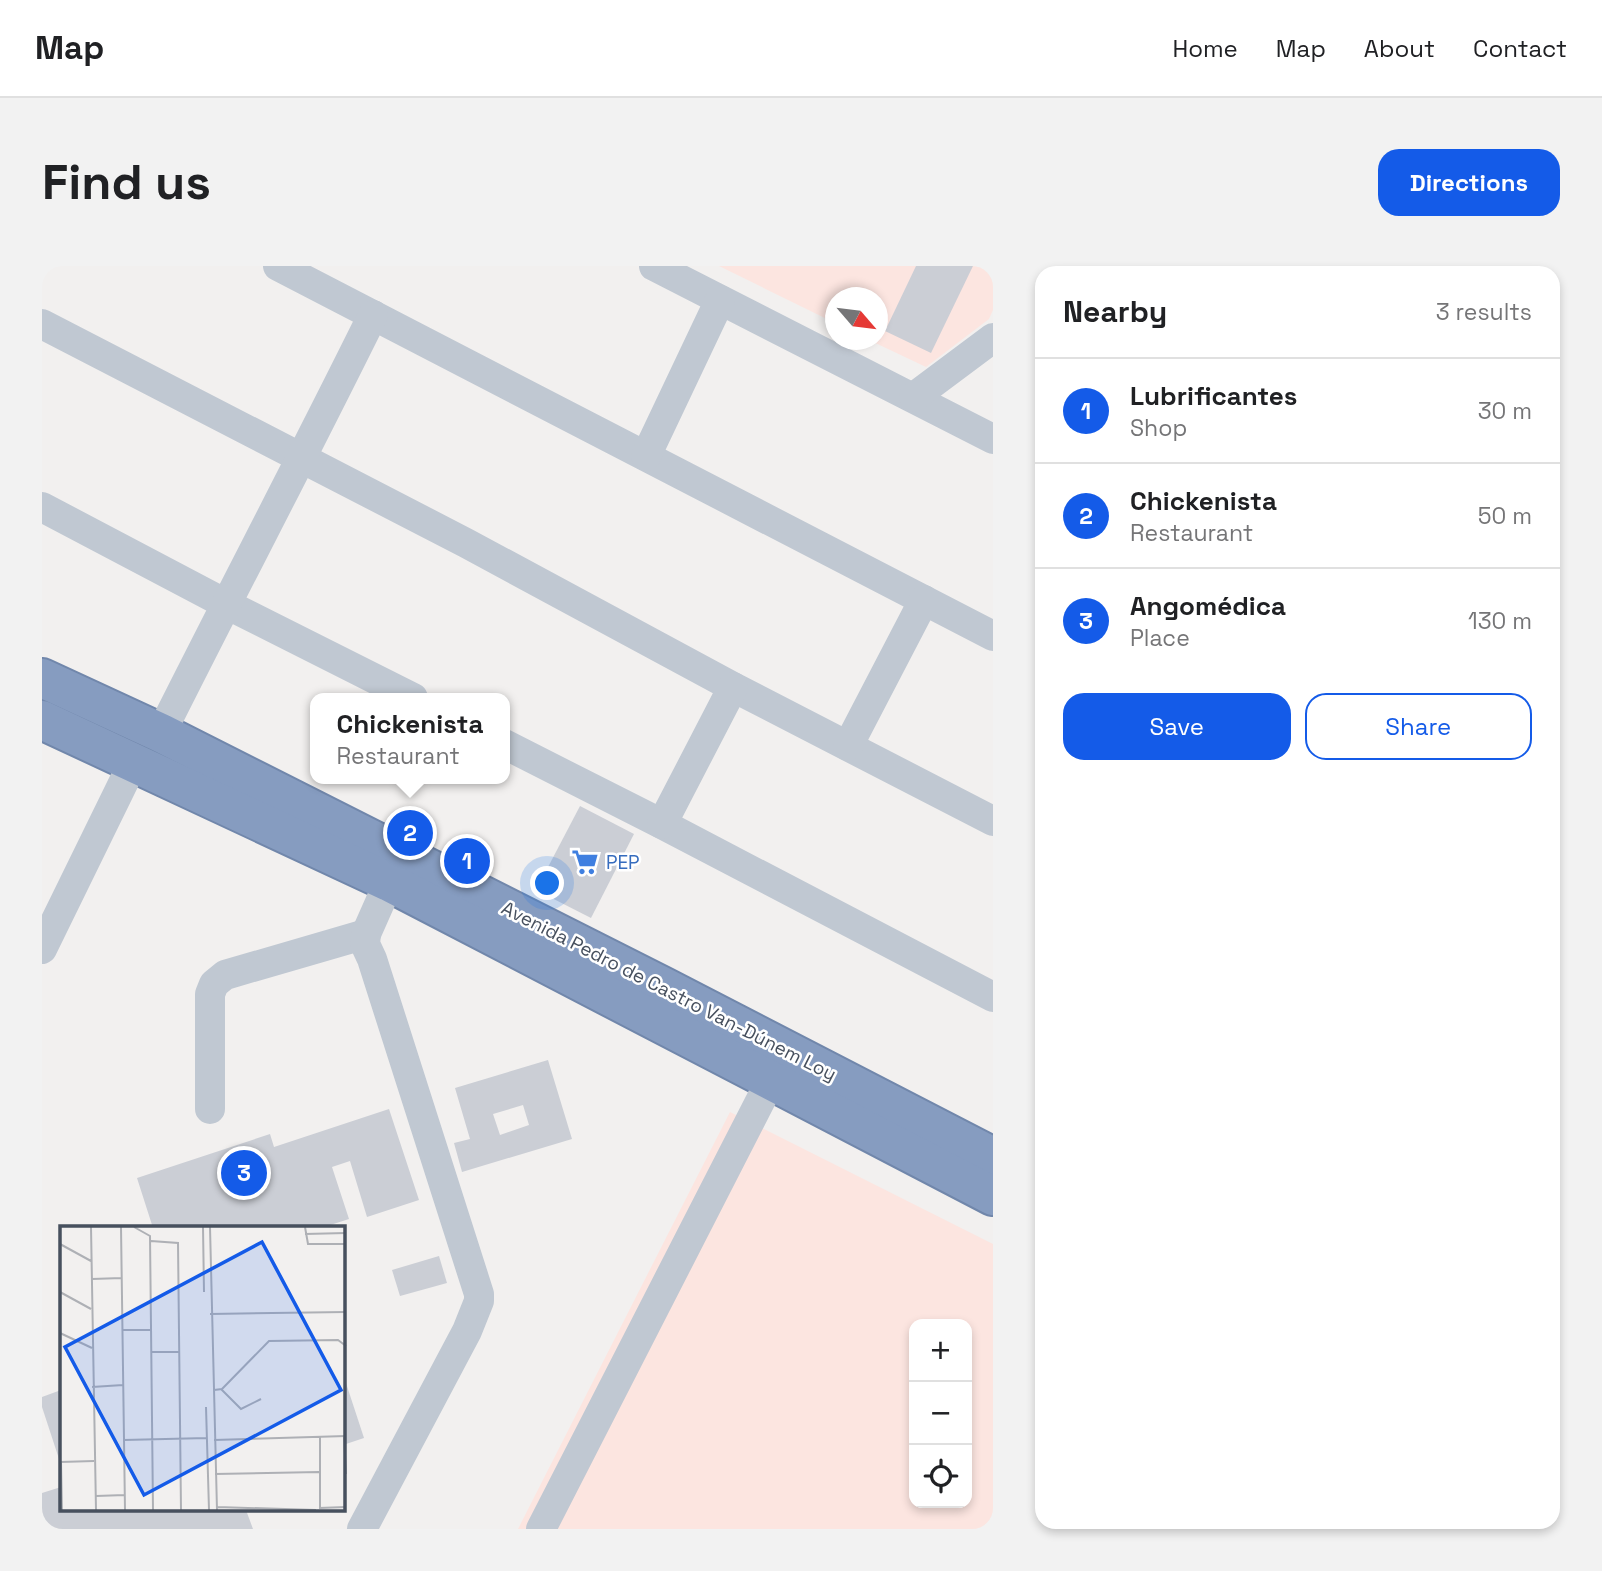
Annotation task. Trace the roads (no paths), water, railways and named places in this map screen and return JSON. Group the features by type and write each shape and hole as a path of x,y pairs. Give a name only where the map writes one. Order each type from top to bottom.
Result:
{"highway":[{"name":"Avenida Pedro de Castro Van-Dúnem Loy","path":"42,678 161,733 993,1157"},
{"name":"Avenida Pedro de Castro Van-Dúnem Loy","path":"42,720 389,882 993,1196"}],"street":[{"path":"278,266 993,636"},
{"path":"654,266 993,439"},
{"path":"646,456 720,300"},
{"path":"161,733 373,315"},
{"path":"42,324 466,543 733,687 993,821"},
{"path":"914,397 993,338"},
{"path":"42,507 403,693"},
{"path":"848,746 923,600"},
{"path":"662,824 733,687"},
{"path":"510,747 993,997"},
{"path":"42,949 133,763"},
{"path":"362,1529 467,1331 479,1301 479,1294 365,944 366,934 389,882"},
{"path":"210,1109 210,994 214,984 225,975 366,934"},
{"path":"541,1529 771,1080"}],"place":[{"name":"Chickenista","path":"410,833"},
{"name":"Lubrificantes","path":"467,861"},
{"name":"PEP","path":"585,862"},
{"name":"Angomédica","path":"244,1173"}]}
